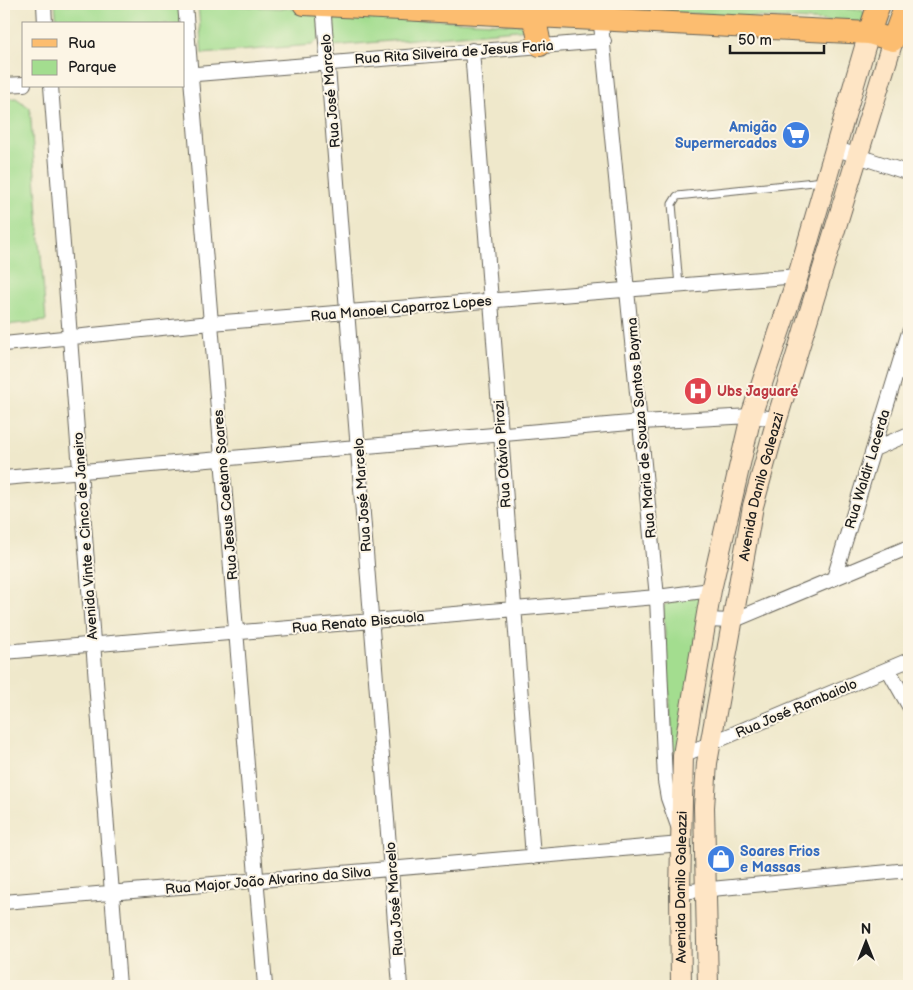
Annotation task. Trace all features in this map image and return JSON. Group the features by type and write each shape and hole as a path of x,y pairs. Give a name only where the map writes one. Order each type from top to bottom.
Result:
{"main road":[{"path":"317,4 602,22 869,34 893,40"},
{"name":"Avenida Danilo Galeazzi","path":"681,986 680,892 683,755 711,590 751,416 798,276 834,148 879,4"},
{"name":"Avenida Danilo Galeazzi","path":"708,986 704,807 710,745 753,506 777,420 859,156 893,40 900,5"},
{"path":"530,16 536,25 540,46"}],"street":[{"path":"44,4 46,22"},
{"name":"Rua Jesus Caetano Soares","path":"185,4 188,74 211,323 265,986"},
{"name":"Rua José Marcelo","path":"317,4 328,61 400,986"},
{"name":"Rua Rita Silveira de Jesus Faria","path":"188,74 328,61 540,46 602,22"},
{"name":"Rua Maria de Souza Santos Bayma","path":"602,22 658,598 666,781 668,798 681,840"},
{"name":"Rua Otávio Pirozi","path":"472,50 533,857"},
{"path":"4,85 22,84"},
{"name":"Avenida Vinte e Cinco de Janeiro","path":"51,88 119,986"},
{"path":"834,148 909,173"},
{"name":"Rua Manoel Caparroz Lopes","path":"4,344 211,323 798,276"},
{"name":"Rua Waldir Lacerda","path":"834,578 909,332"},
{"path":"4,478 641,422 751,416 777,420"},
{"path":"874,449 909,434"},
{"path":"706,620 732,621 909,547"},
{"name":"Rua Renato Biscuola","path":"4,652 658,598 711,590"},
{"name":"Rua José Rambaiolo","path":"683,755 909,660"},
{"path":"888,669 909,706"},
{"name":"Rua Major João Alvarino da Silva","path":"4,902 533,857 681,840"},
{"path":"680,892 909,870"}],"lane":[{"path":"679,286 672,204 677,196 825,181"}],"green space":[{"path":"55,4 180,4 181,22 57,22"},
{"path":"198,4 316,10 320,24 319,39 312,45 202,54"},
{"path":"478,4 591,4 588,10"},
{"path":"609,4 756,4 861,10 866,14 865,23 610,9"},
{"path":"333,14 527,25 529,29 333,46"},
{"path":"16,98 30,108 46,321 4,325 4,99"},
{"path":"698,596 702,603 678,753 673,750 663,606 672,601"}],"place":[{"name":"Amigão Supermercados","path":"796,135"},
{"name":"Ubs Jaguaré","path":"698,391"},
{"name":"Soares Frios e Massas","path":"721,859"}]}
